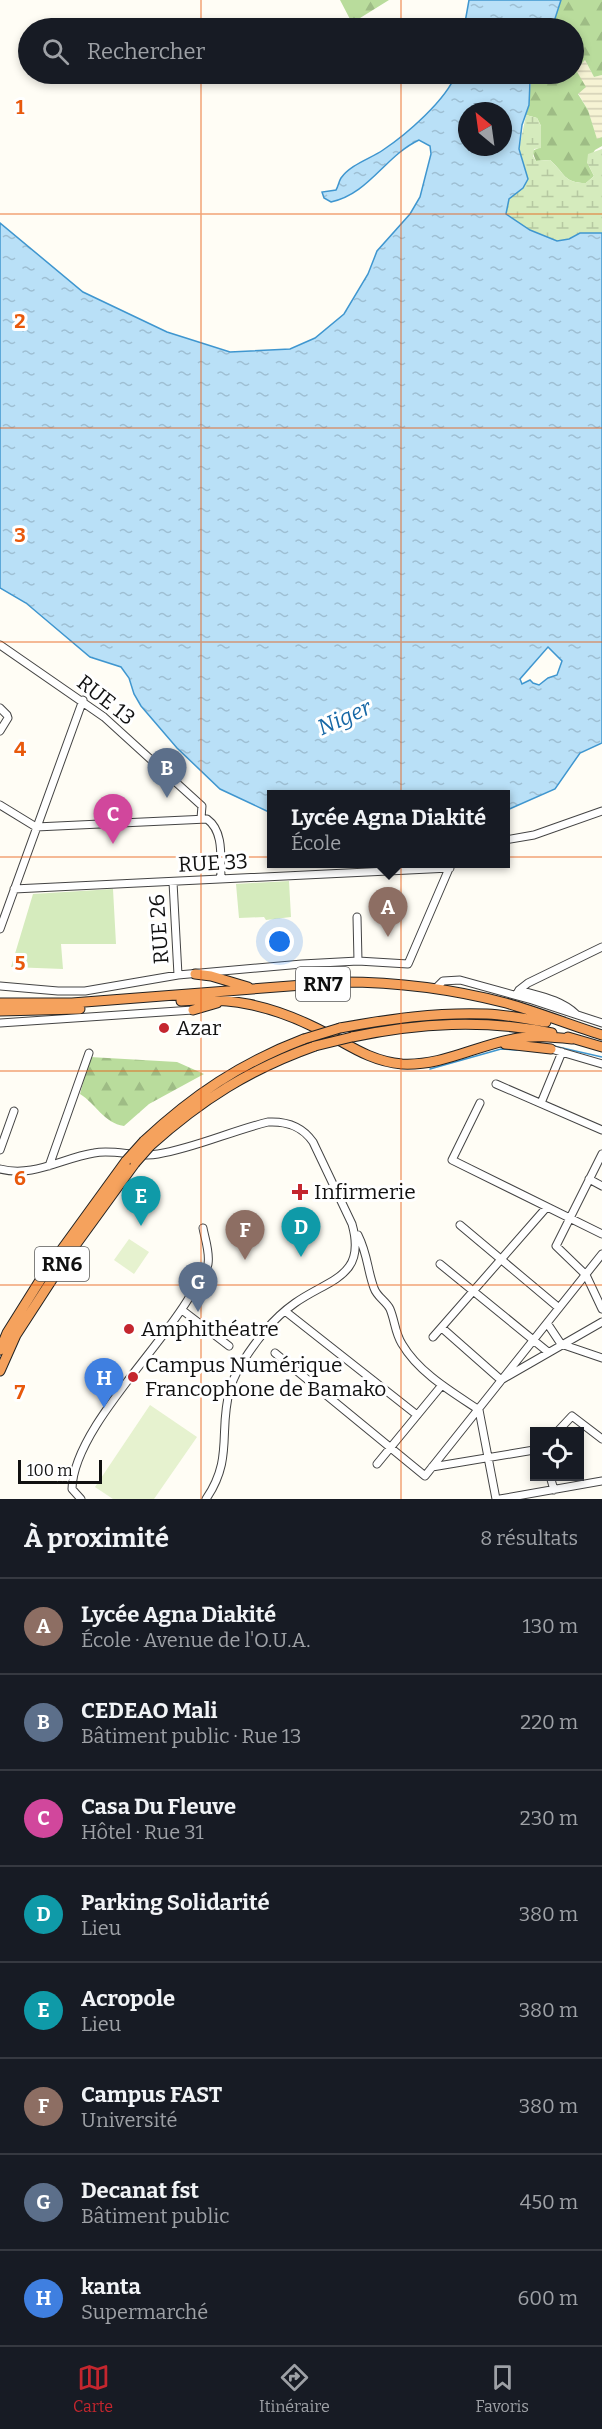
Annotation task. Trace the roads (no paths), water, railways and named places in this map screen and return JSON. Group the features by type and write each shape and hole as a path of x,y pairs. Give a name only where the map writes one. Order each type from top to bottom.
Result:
{"highway":[{"path":"195,974 254,988"},
{"name":"RN7","path":"0,1003 72,1003 254,988 378,982 436,988 508,1004 569,1025"},
{"name":"RN7","path":"0,1011 49,1011 192,1000 228,1000 263,1006 315,1028 363,1055 401,1064 434,1062 494,1043 526,1037 572,1039"},
{"path":"193,1010 228,1000"},
{"name":"RN6","path":"0,1350 45,1274 131,1162 178,1109 243,1067 304,1039 340,1028 389,1019 452,1014 489,1014 569,1025"},
{"name":"RN6","path":"147,1144 213,1095 248,1075 315,1046 406,1027 467,1024 502,1024 572,1039"},
{"path":"569,1025 602,1035"},
{"path":"572,1039 602,1047"},
{"path":"494,1043 551,1049"},
{"name":"RN6","path":"0,1371 16,1335 131,1162"}],"street":[{"name":"RUE 13","path":"0,645 83,700 104,717 202,806 201,818"},
{"path":"0,929 3,913 14,889 83,700"},
{"path":"0,731 8,718 2,709"},
{"path":"0,805 36,827 201,818 212,823 219,837 221,879"},
{"path":"510,839 534,836 602,811"},
{"name":"RUE 33","path":"14,889 416,868"},
{"path":"0,986 85,991 178,975 299,964 358,961 408,964 450,868"},
{"name":"RUE 26","path":"173,882 178,975"},
{"path":"357,917 358,961"},
{"path":"517,992 528,983 602,947"},
{"path":"436,988 443,981 460,980 517,992 602,1023"},
{"path":"0,1023 30,1023 193,1010"},
{"path":"551,1049 602,1064"},
{"path":"541,1103 562,1052"},
{"path":"49,1166 88,1053"},
{"path":"496,1084 602,1130"},
{"path":"480,1103 452,1160 602,1234"},
{"path":"0,1150 14,1111"},
{"path":"0,1169 28,1172 77,1157 107,1151 155,1155 251,1126 280,1122 291,1124 307,1134 364,1247 378,1297 389,1307 394,1329 402,1345 414,1360 442,1385 479,1410 496,1499"},
{"path":"602,1154 556,1246 586,1275 602,1309"},
{"path":"589,1179 602,1186"},
{"path":"433,1337 546,1208"},
{"path":"206,1499 215,1486 222,1469 230,1389 238,1370 265,1330 285,1311 347,1271 352,1264 357,1247 352,1224"},
{"path":"460,1225 559,1308"},
{"path":"81,1499 72,1489 72,1483 77,1461 92,1431 182,1310 207,1266 208,1256 203,1227"},
{"path":"275,1353 425,1476 602,1254"},
{"path":"440,1264 548,1352"},
{"path":"182,1310 229,1346"},
{"path":"285,1311 417,1415"},
{"path":"501,1380 602,1322"},
{"path":"547,1323 561,1344 602,1358"},
{"path":"442,1328 501,1380"},
{"path":"377,1464 442,1385"},
{"path":"561,1427 572,1416 602,1439"},
{"path":"432,1467 530,1451"},
{"path":"551,1481 554,1490"},
{"path":"500,1499 602,1481"}],"water":[{"path":"469,0 561,0 555,18 466,18"},
{"name":"Niger","path":"451,84 530,84 529,105 522,125 519,149 528,179 523,188 509,199 506,214 530,230 557,241 569,239 580,233 602,233 602,743 580,753 555,789 510,809 510,790 267,790 267,811 220,789 177,748 141,706 129,678 121,667 90,657 26,603 0,588 0,223 83,292 167,332 230,352 290,349 315,338 344,314 368,274 377,251 410,214 420,197 431,154 430,146 419,140 407,147 367,183 344,198 331,202 324,198 322,192 336,190 345,173 403,135 435,105","holes":["548,647 562,661 557,675 539,685 530,680 522,684 520,679"]}],"waterway":[{"path":"545,1044 602,1057"},
{"path":"430,1069 501,1049 517,1050"}],"place":[{"name":"CEDEAO Mali","path":"167,798"},
{"name":"Casa Du Fleuve","path":"113,844"},
{"name":"Lycée Agna Diakité","path":"388,937"},
{"name":"Azar","path":"164,1028"},
{"name":"Infirmerie","path":"300,1192"},
{"name":"Acropole","path":"141,1226"},
{"name":"Parking Solidarité","path":"301,1257"},
{"name":"Campus FAST","path":"245,1260"},
{"name":"Decanat fst","path":"198,1312"},
{"name":"Amphithéatre","path":"129,1329"},
{"name":"Campus Numérique Francophone de Bamako","path":"133,1377"},
{"name":"kanta","path":"104,1408"}]}
